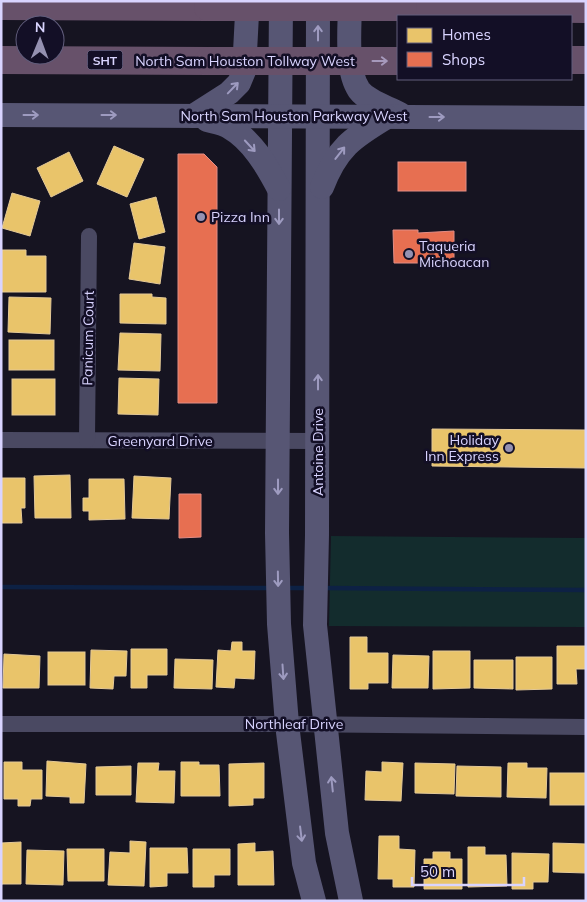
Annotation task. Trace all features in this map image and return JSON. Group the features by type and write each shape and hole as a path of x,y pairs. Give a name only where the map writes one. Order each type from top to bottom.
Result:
{"highway":[{"path":"1,6 586,9"},
{"name":"North Sam Houston Tollway West","path":"1,60 397,61"},
{"path":"572,60 586,60"}],"main road":[{"path":"193,116 229,93 239,83 244,71 247,14 243,1"},
{"path":"281,1 277,533 279,624 287,724 304,863 314,901"},
{"name":"Antoine Drive","path":"318,1 318,535 315,625 337,833 351,901"},
{"path":"350,1 351,71 359,90 398,117"},
{"name":"North Sam Houston Parkway West","path":"1,115 586,118"},
{"path":"193,116 229,126 245,140 271,173 280,190"},
{"path":"318,196 329,169 341,149 361,133 398,117"}],"street":[{"name":"Panicum Court","path":"87,440 89,236"},
{"name":"Greenyard Drive","path":"1,440 318,441"},
{"name":"Northleaf Drive","path":"1,724 586,727"}],"green space":[{"path":"331,536 586,538 586,627 329,626"}],"building: Homes":[{"path":"114,146 144,159 127,197 97,184"},
{"path":"69,152 83,181 51,197 37,168"},
{"path":"12,193 40,201 30,236 2,228"},
{"path":"156,197 165,232 139,239 130,204"},
{"path":"134,243 165,247 160,284 129,279"},
{"path":"2,250 26,250 26,256 46,256 46,292 2,292"},
{"path":"120,294 152,294 152,297 166,298 166,324 120,323"},
{"path":"9,297 51,298 50,334 8,332"},
{"path":"120,333 161,334 160,371 118,370"},
{"path":"9,340 54,340 54,370 9,370"},
{"path":"119,378 159,379 158,415 118,414"},
{"path":"12,379 55,379 55,415 12,415"},
{"name":"Holiday Inn Express","path":"432,429 586,430 586,468 432,466"},
{"path":"70,475 71,518 35,518 34,476"},
{"path":"134,476 171,478 169,519 132,518"},
{"path":"1,478 25,478 25,508 21,508 22,523 1,523"},
{"path":"89,479 124,479 125,519 89,520 89,511 83,511 83,498 89,498"},
{"path":"350,637 367,637 367,653 388,653 388,683 368,683 368,689 350,689"},
{"path":"232,642 242,642 242,651 255,651 254,679 235,678 234,688 216,687 218,650 231,651"},
{"path":"557,646 586,646 586,669 576,669 577,684 557,684"},
{"path":"131,649 167,649 167,675 147,675 147,688 131,688"},
{"path":"91,650 127,651 126,676 114,676 113,689 90,688"},
{"path":"433,651 470,651 470,688 433,689"},
{"path":"48,652 85,652 85,685 48,685"},
{"path":"4,654 40,656 39,688 3,688"},
{"path":"393,655 429,656 428,688 392,688"},
{"path":"516,657 552,657 552,689 516,690"},
{"path":"175,659 213,660 212,689 174,688"},
{"path":"474,660 513,660 513,689 474,688"},
{"path":"47,761 86,764 84,803 70,803 70,797 46,796"},
{"path":"4,762 22,762 22,770 42,770 42,799 31,799 30,806 18,806 18,799 4,799"},
{"path":"181,762 199,762 199,765 219,765 220,796 181,796"},
{"path":"382,762 403,763 401,801 365,800 366,771 382,772"},
{"path":"138,763 159,763 158,771 175,771 174,803 136,802"},
{"path":"264,763 264,798 253,798 253,805 229,806 229,764"},
{"path":"415,763 455,764 454,794 415,793"},
{"path":"508,763 527,763 527,768 547,768 546,798 507,797"},
{"path":"131,766 131,795 96,795 96,767"},
{"path":"457,766 501,767 501,797 456,796"},
{"path":"550,773 586,773 586,805 550,805"},
{"path":"379,836 399,836 399,849 415,850 414,887 393,887 393,879 378,879"},
{"path":"130,841 146,842 144,886 108,885 110,852 130,853"},
{"path":"21,842 21,884 2,884 1,886 1,843"},
{"path":"255,843 255,852 273,851 274,885 238,885 238,844"},
{"path":"553,843 586,844 586,873 553,872"},
{"path":"468,847 485,847 485,855 506,855 507,886 468,887"},
{"path":"150,848 187,848 188,873 167,873 167,886 150,887"},
{"path":"67,849 104,849 104,881 68,881"},
{"path":"193,849 230,849 230,875 214,875 214,887 193,887"},
{"path":"27,850 64,851 63,885 26,884"},
{"path":"433,852 450,852 450,859 462,859 462,889 424,889 424,859 433,859"},
{"path":"512,853 549,854 548,882 533,882 533,889 512,889"}],"building: Shops":[{"path":"178,154 204,154 217,167 217,403 178,403"},
{"path":"398,162 466,162 466,191 398,191"},
{"path":"393,230 418,230 418,233 454,231 454,263 394,263"},
{"path":"179,494 201,494 201,537 179,538"}],"waterway":[{"path":"1,587 272,588"},
{"path":"285,588 310,588"},
{"path":"323,588 586,590"}],"place":[{"name":"Pizza Inn","path":"201,217"},
{"name":"Taqueria Michoacan","path":"409,254"},
{"name":"Holiday Inn Express","path":"509,448"}]}
